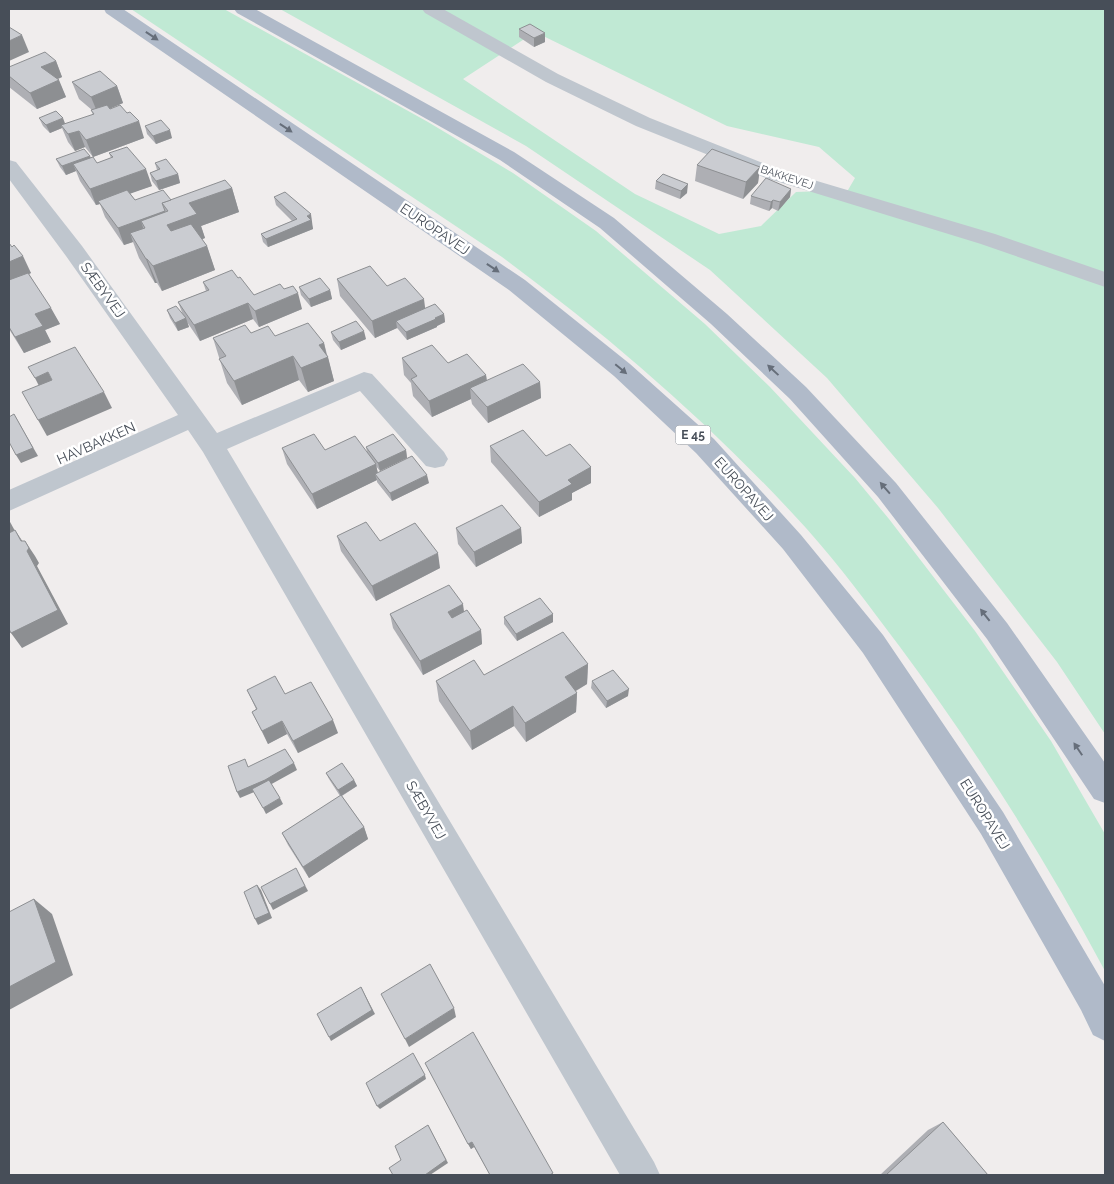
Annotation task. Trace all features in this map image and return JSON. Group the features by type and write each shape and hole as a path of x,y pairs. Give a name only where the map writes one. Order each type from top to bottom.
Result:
{"main road":[{"name":"EUROPAVEJ","path":"112,9 517,284 622,370 705,446 792,542 873,644 992,823 1093,998 1105,1023"},
{"path":"243,9 507,156 607,223 719,319 798,393 887,490 998,631 1105,789"}],"street":[{"name":"BAKKEVEJ","path":"431,9 552,78 643,122 773,174 988,239 1105,280"},
{"name":"SÆBYVEJ","path":"9,166 74,251 212,445 641,1175"},
{"path":"212,445 364,380 435,459"},
{"name":"HAVBAKKEN","path":"9,481 189,411"},
{"path":"9,501 189,411"}],"green space":[{"path":"131,9 224,9 428,122 513,173 596,231 705,324 770,387 855,478 975,631 1051,741 1105,834 1105,971 1034,846 956,725 831,557 735,454 661,385 583,319 502,257"},
{"path":"280,9 1105,9 1105,734 1057,662 938,508 827,378 710,270 526,146","holes":["535,32 727,126 819,147 855,178 848,190 796,192 761,226 719,234 635,194 463,79"]}],"building":[{"path":"530,24 545,33 534,38 519,29"},
{"path":"9,27 22,35 9,41"},
{"path":"45,52 56,61 41,67 59,80 30,93 9,76 9,67"},
{"path":"100,71 117,86 91,97 72,82"},
{"path":"107,105 110,109 120,105 127,113 130,112 139,121 86,140 79,131 68,134 61,125 94,114 91,110"},
{"path":"56,111 63,118 46,125 39,118"},
{"path":"161,120 170,130 153,136 145,126"},
{"path":"127,147 146,169 90,189 73,164 93,157 97,163 113,157 109,153"},
{"path":"84,149 90,156 62,166 56,159"},
{"path":"712,149 760,167 746,182 697,165"},
{"path":"166,159 178,174 156,181 150,173 160,169 155,163"},
{"path":"663,174 688,184 681,191 656,181"},
{"path":"766,178 791,189 780,202 773,200 771,202 751,196"},
{"path":"225,180 232,188 189,203 197,214 167,225 171,231 191,224 207,246 153,266 146,259 130,233 145,228 141,221 168,211 162,203"},
{"path":"127,190 135,200 163,190 171,200 162,203 165,211 118,228 98,201"},
{"path":"285,192 311,214 307,216 311,220 266,239 261,234 297,219 274,197"},
{"path":"9,243 12,247 14,245 23,256 9,262"},
{"path":"370,266 387,286 405,278 424,299 372,321 337,279"},
{"path":"232,270 254,295 280,284 284,289 293,286 298,293 255,311 248,303 194,325 178,302 209,290 203,282"},
{"path":"28,273 51,308 35,314 43,326 15,337 9,327 9,280"},
{"path":"320,278 330,290 309,299 299,287"},
{"path":"435,304 444,314 436,319 406,332 396,321"},
{"path":"176,306 186,318 175,323 167,310"},
{"path":"356,321 364,331 339,342 331,332"},
{"path":"308,323 324,343 319,345 328,357 301,368 293,356 234,381 219,359 226,356 213,338 245,325 251,333 268,326 275,336"},
{"path":"432,345 448,363 467,354 486,375 429,401 411,379 417,376 402,358"},
{"path":"75,347 104,392 38,420 22,392 52,380 48,372 35,378 28,367"},
{"path":"523,364 540,382 487,407 470,388"},
{"path":"14,414 33,448 16,455 9,442 9,417"},
{"path":"523,430 546,456 570,444 591,467 568,480 572,484 539,502 490,446"},
{"path":"314,434 325,450 355,436 376,464 312,494 282,448"},
{"path":"393,434 406,450 378,463 366,447"},
{"path":"412,456 427,475 390,493 375,474"},
{"path":"502,505 521,528 474,552 456,528"},
{"path":"366,522 380,541 415,523 438,553 372,586 337,536"},
{"path":"15,530 21,541 25,541 29,548 27,551 58,610 11,633 9,629 9,533"},
{"path":"449,585 463,604 448,612 452,618 467,610 481,630 420,661 390,614"},
{"path":"540,598 553,614 516,634 504,617"},
{"path":"563,632 588,664 565,677 577,693 525,723 513,706 470,731 436,681 474,660 484,675"},
{"path":"613,670 629,689 607,701 592,681"},
{"path":"275,676 285,694 311,682 333,720 293,741 282,721 262,731 252,712 257,709 247,690"},
{"path":"285,749 294,763 265,780 237,792 228,766 245,759 248,767"},
{"path":"342,763 354,780 338,790 326,773"},
{"path":"269,780 280,798 263,808 252,789"},
{"path":"341,795 364,827 303,867 282,833"},
{"path":"296,868 305,886 270,904 261,887"},
{"path":"257,885 269,913 255,919 244,892"},
{"path":"34,899 56,962 9,987 9,912"},
{"path":"430,964 454,1008 405,1039 381,994"},
{"path":"361,987 372,1010 329,1037 317,1014"},
{"path":"473,1032 553,1173 550,1175 490,1175 472,1142 468,1144 425,1063"},
{"path":"413,1053 425,1075 377,1106 366,1083"},
{"path":"943,1122 988,1175 886,1175"},
{"path":"428,1125 446,1160 425,1175 393,1175 389,1168 401,1160 395,1146"}]}
